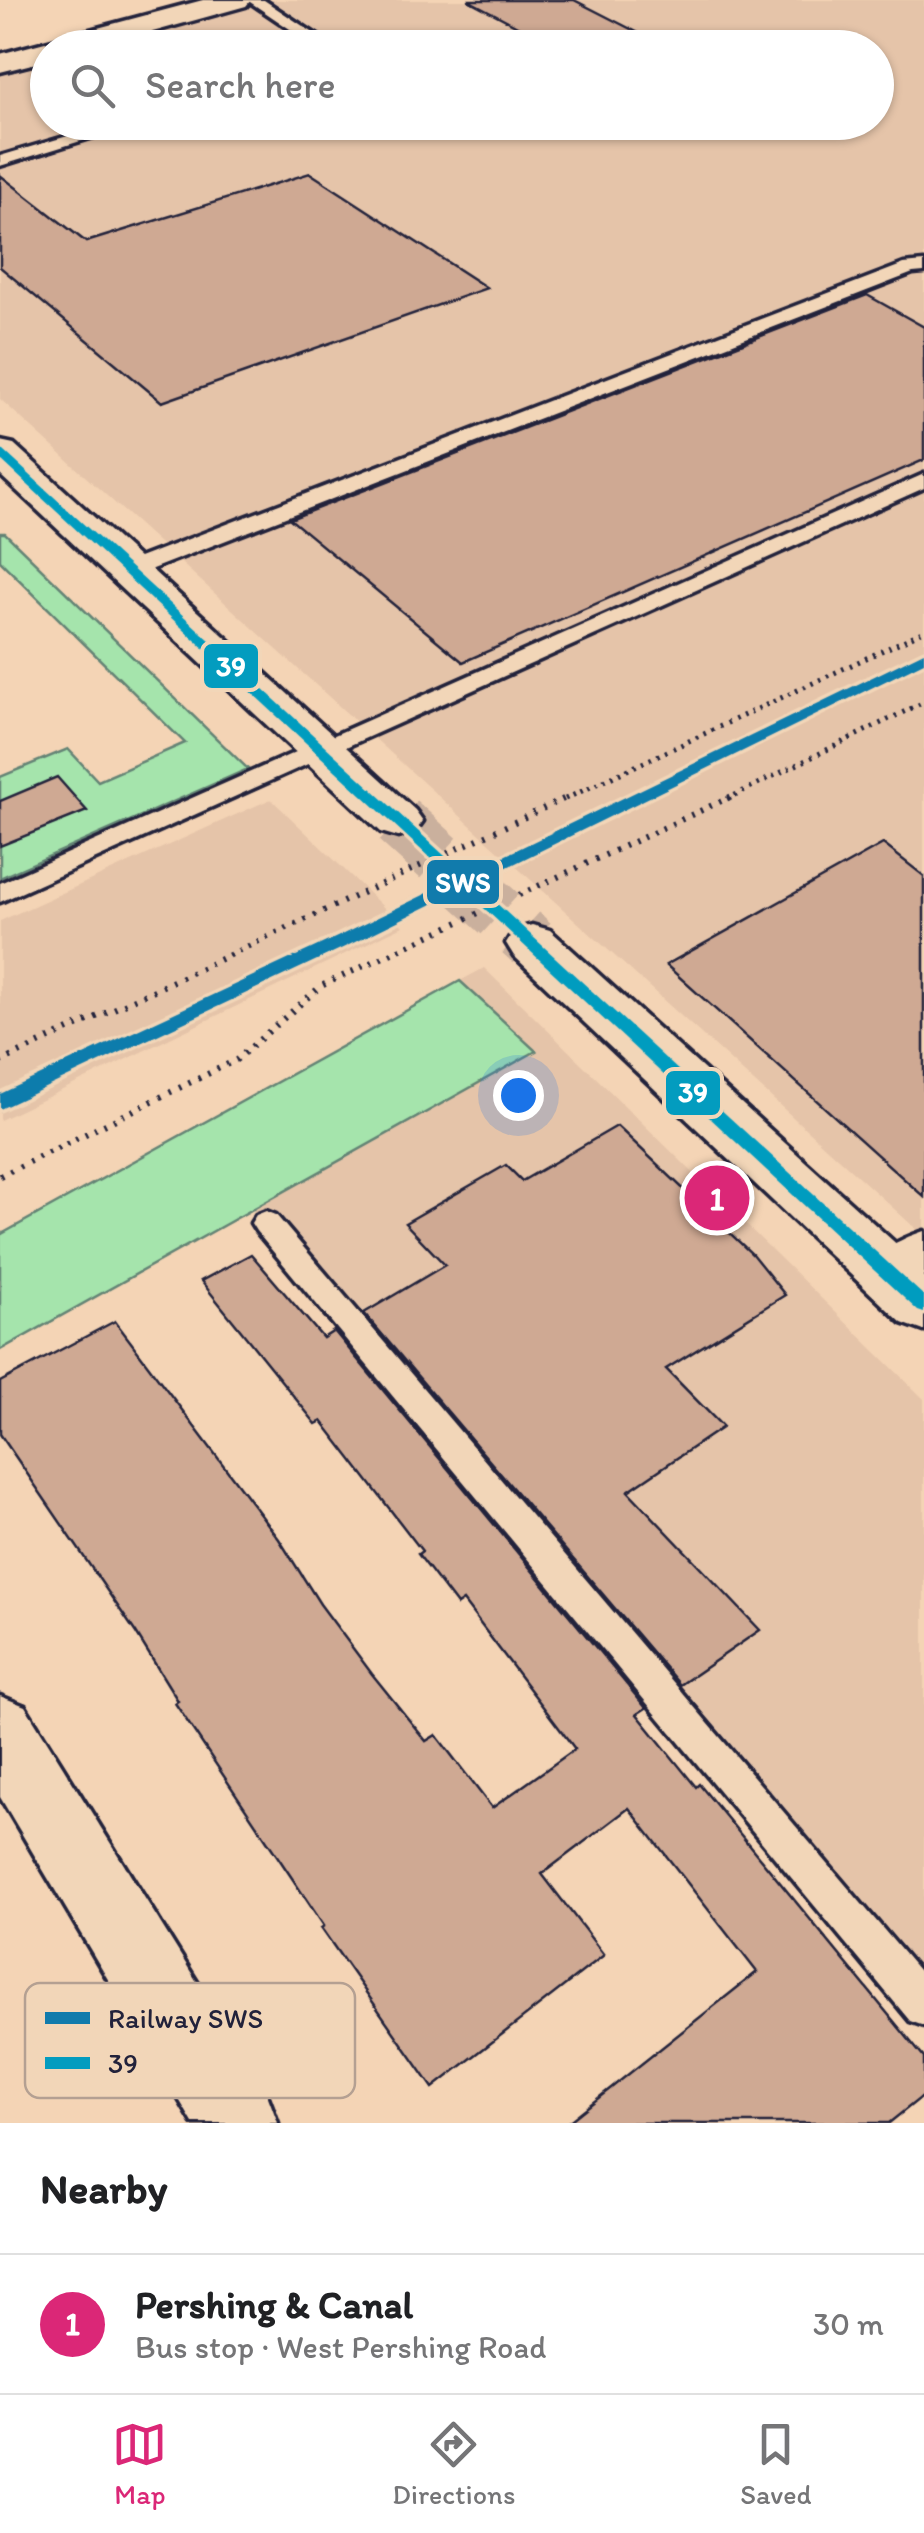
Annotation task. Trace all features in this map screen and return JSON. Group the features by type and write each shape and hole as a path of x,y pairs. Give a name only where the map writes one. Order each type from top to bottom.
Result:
{"main road":[{"path":"126,30 236,0"},
{"path":"0,64 30,56"},
{"path":"0,453 398,822"},
{"path":"516,914 913,1279"},
{"path":"0,1730 153,1983"},
{"path":"223,2098 238,2123"}],"lane":[{"path":"254,0 301,30"},
{"path":"0,140 21,155"},
{"path":"0,161 72,140"},
{"path":"126,571 910,268 924,267"},
{"path":"0,893 924,480"},
{"path":"266,1223 924,2007"}],"path":[{"path":"0,1062 924,632"},
{"path":"0,1176 236,1060 321,986 516,914 924,702"}],"shaded area":[{"path":"236,0 924,0 924,1236 0,399 0,63 30,55 30,140 894,140 894,30 122,30"},
{"path":"271,799 403,926 0,1120 0,921"},
{"path":"484,968 924,1399 924,2007 253,1210 535,1052 460,981"}],"green space":[{"path":"0,533 5,533 248,769 0,878 0,777 68,749 98,781 185,743 0,561"},
{"path":"460,981 536,1051 0,1350 0,1235"}],"building":[{"path":"468,0 574,0 633,30 525,30"},
{"path":"310,173 487,288 162,402 0,267 0,175 86,242"},
{"path":"867,295 924,327 924,460 463,662 290,519"},
{"path":"57,777 87,811 0,846 0,801"},
{"path":"883,844 924,876 924,1197 666,965"},
{"path":"617,1126 752,1254 785,1295 666,1369 723,1427 628,1491 760,1630 680,1685 364,1313 445,1265 405,1223 506,1165 522,1181"},
{"path":"251,1254 323,1338 334,1331 646,1708 637,1714 696,1787 699,1784 924,2058 924,2095 889,2123 567,2123 757,1972 629,1808 542,1874 604,1955 433,2088 321,1928 324,1926 175,1703 178,1701 136,1633 0,1434 0,1382 115,1321 279,1539 320,1604 372,1674 426,1741 436,1735 492,1808 575,1749 463,1601 457,1605 418,1554 422,1551 322,1421 316,1424 201,1281"}],"tunnel":[{"path":"398,821 532,943"}],"rail line":[{"name":"SWS","path":"0,1102 343,941 924,656"}],"transit line":[{"name":"39","path":"0,453 924,1306"}],"place":[{"name":"Pershing & Canal","path":"717,1198"}]}
